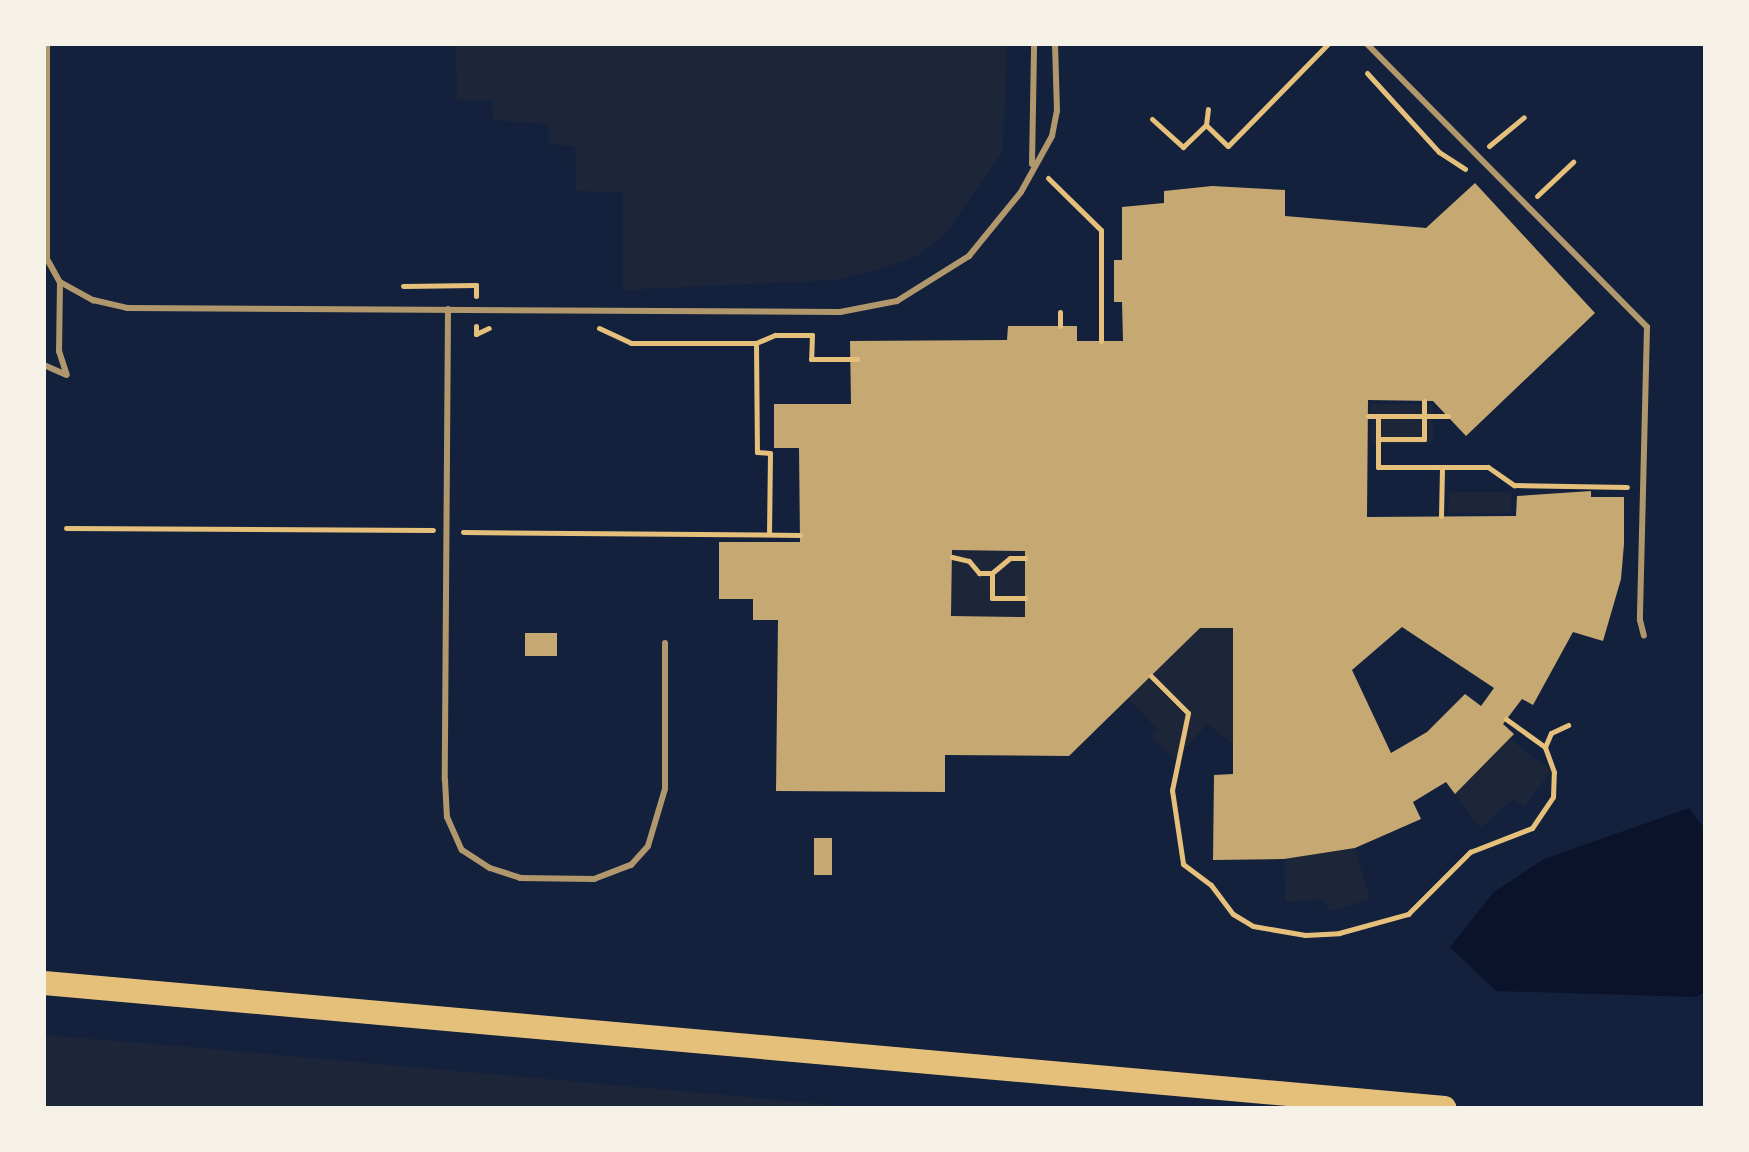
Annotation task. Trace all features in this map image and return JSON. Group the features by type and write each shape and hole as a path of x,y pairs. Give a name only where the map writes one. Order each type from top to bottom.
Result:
{"highway":[{"path":"44,983 1444,1108"}],"lane":[{"path":"47,44 46,261 60,282 93,300 127,308 840,312 897,301 937,281 992,234 1032,164 1052,136 1057,111 1055,44"},
{"path":"1032,164 1034,44"},
{"path":"1367,44 1647,327 1640,620 1644,636"},
{"path":"44,365 67,375 59,351 60,282"},
{"path":"448,309 445,780 447,817 462,850 490,868 520,878 594,879 631,865 648,846 665,789 665,643"}],"path":[{"path":"1206,125 1228,146 1328,44"},
{"path":"1152,119 1183,147 1206,125 1208,109"},
{"path":"1527,206 1573,162"},
{"path":"1052,170 1047,181 1101,230 1101,341"},
{"path":"1060,312 1060,326"},
{"path":"756,343 757,452 770,453 769,534"},
{"path":"1378,439 1424,439 1424,401"},
{"path":"1368,416 1448,416"},
{"path":"1378,416 1378,467 1488,467 1514,485 1629,487"},
{"path":"1441,516 1442,467"},
{"path":"1629,472 1629,502"},
{"path":"952,557 969,561 979,573 992,573 1010,558 1025,558"},
{"path":"992,573 992,598 1025,598"},
{"path":"1151,676 1188,713 1172,790 1178,855 1233,914 1253,926 1305,935 1339,933 1408,914 1470,852 1532,828 1547,813 1554,772 1545,747 1506,719"},
{"path":"1545,747 1551,733 1568,725"}],"shaded area":[{"path":"456,44 1007,44 1003,151 947,232 919,255 890,266 836,280 623,290 623,192 576,191 575,146 548,144 548,124 493,120 492,101 457,100"},
{"path":"1371,404 1433,404 1433,444 1371,444"},
{"path":"1449,492 1511,492 1511,513 1448,513"},
{"path":"952,550 1025,551 1025,617 951,616"},
{"path":"1200,628 1233,628 1233,744 1207,724 1175,760 1151,736 1158,730 1128,699"},
{"path":"1510,739 1551,771 1524,807 1514,799 1480,828 1455,794"},
{"path":"1689,808 1705,829 1705,992 1696,997 1496,991 1450,947 1493,893 1544,859"},
{"path":"1355,848 1370,899 1329,912 1324,899 1285,902 1284,859"},
{"path":"44,1035 179,1046 869,1108 44,1108"}],"building":[{"path":"1475,183 1595,313 1466,436 1433,401 1368,400 1367,517 1516,516 1517,496 1591,491 1591,497 1624,497 1621,579 1603,641 1573,632 1533,705 1522,699 1503,724 1514,734 1455,794 1446,782 1413,802 1421,819 1355,848 1284,859 1213,860 1214,775 1233,774 1233,628 1200,628 1069,756 945,755 945,792 776,791 778,620 753,620 753,599 719,599 719,542 800,542 799,448 774,448 774,404 851,404 850,341 1007,340 1008,326 1077,326 1077,341 1123,341 1122,302 1114,302 1114,260 1122,260 1122,207 1164,203 1164,191 1212,186 1285,190 1285,216 1426,228","holes":["952,550 1025,551 1025,617 951,616","1402,627 1494,688 1481,706 1465,694 1427,732 1391,753 1352,670"]},
{"path":"525,633 557,633 557,656 525,656"},
{"path":"814,838 832,838 832,875 814,875"}]}
